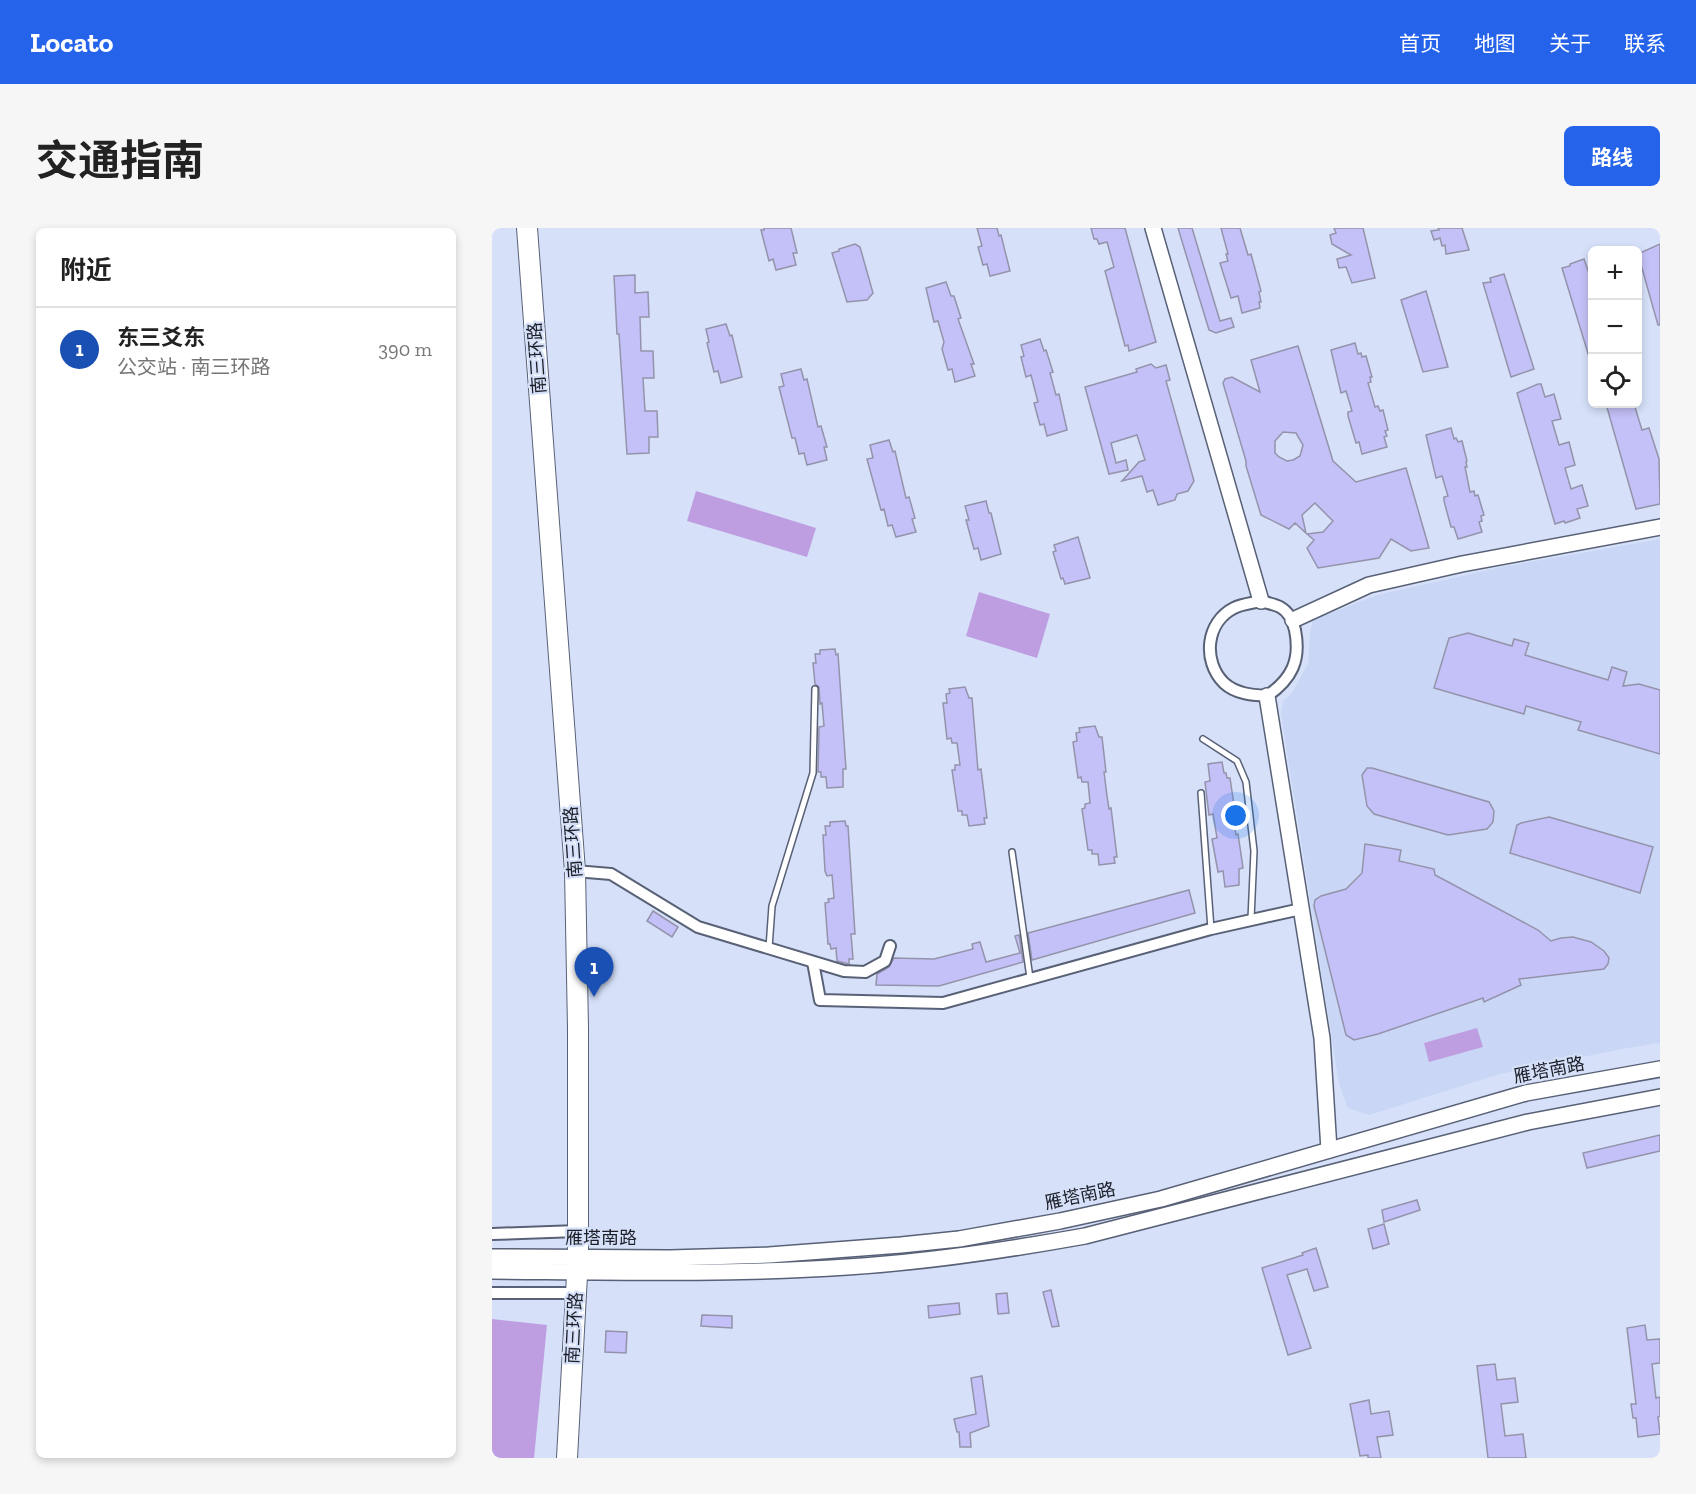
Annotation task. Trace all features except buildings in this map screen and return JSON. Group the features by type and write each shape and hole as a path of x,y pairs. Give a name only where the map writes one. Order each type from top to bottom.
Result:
{"highway":[{"name":"南三环路","path":"527,228 575,870 578,1264 567,1458"}],"main road":[{"path":"1154,228 1261,601"},
{"path":"1293,620 1369,585 1462,564 1660,527"},
{"path":"1267,696 1322,1038 1329,1150"},
{"name":"雁塔南路","path":"492,1271 670,1258 769,1256 959,1239 1060,1221 1161,1199 1526,1093 1660,1069"},
{"name":"雁塔南路","path":"492,1257 578,1264 770,1271 913,1261 1043,1244 1085,1236 1528,1122 1660,1097"}],"street":[{"path":"1261,601 1280,608 1293,620 1298,654 1284,683 1267,696 1250,695 1222,682 1210,655 1210,636 1220,620 1234,608 1261,601"},
{"path":"575,870 611,874 698,927 844,971 865,972 885,961 890,946"},
{"path":"813,962 820,1000 943,1003 1211,929 1301,909"},
{"path":"492,1234 578,1232"},
{"path":"492,1293 576,1293"}],"lane":[{"path":"768,949 772,906 813,773 815,689"},
{"path":"1203,739 1237,760 1246,782 1254,851 1251,920"},
{"path":"1200,793 1211,929"},
{"path":"1012,852 1030,978"}],"shaded area":[{"path":"696,491 816,528 807,557 687,521"},
{"path":"1660,539 1660,1043 1500,1074 1369,1115 1348,1108 1339,1084 1281,714 1283,701 1292,693 1308,664 1313,620 1377,595 1502,567"},
{"path":"979,592 1050,614 1037,658 966,636"},
{"path":"1477,1028 1483,1047 1429,1062 1424,1043"},
{"path":"492,1319 547,1325 534,1458 492,1458"}],"place":[{"name":"东三爻东","path":"594,997"}]}
